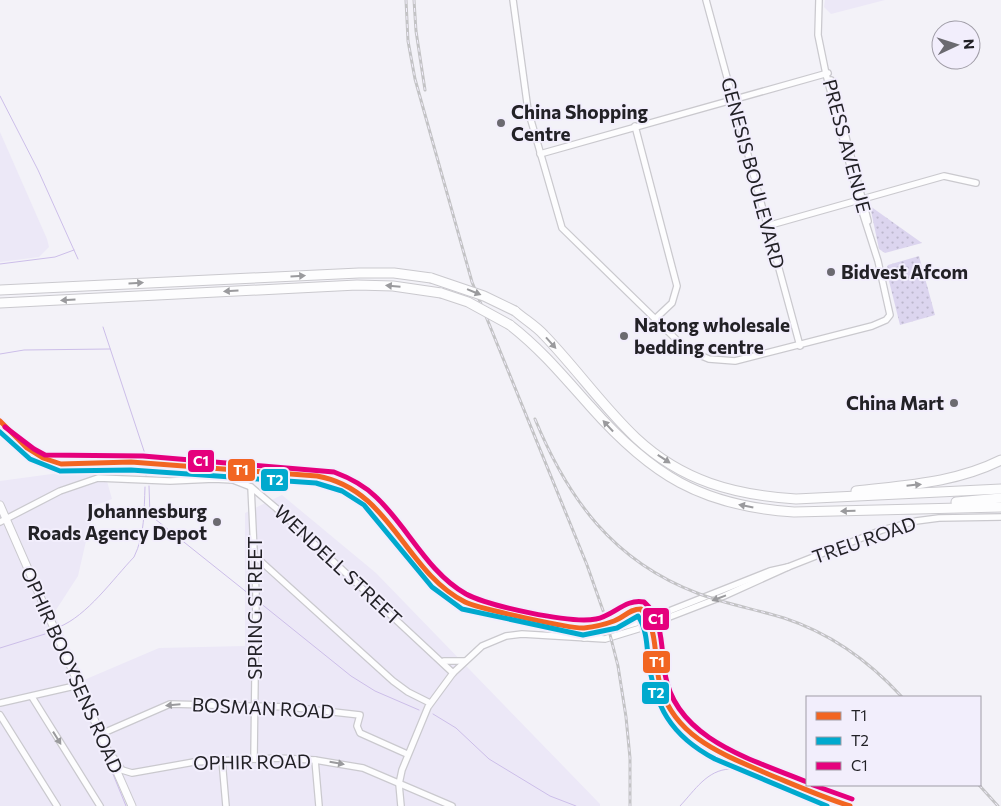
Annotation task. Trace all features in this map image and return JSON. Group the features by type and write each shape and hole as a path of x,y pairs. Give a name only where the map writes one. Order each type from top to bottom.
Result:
{"highway":[{"path":"0,290 359,273 394,273 431,278 484,296 514,312 543,334 635,437 683,471 724,489 763,497 796,499 1001,489"},
{"path":"0,303 357,285 393,286 441,293 468,302 510,325 532,342 624,444 650,466 679,484 705,495 762,509 794,512 1001,507"},
{"path":"796,499 948,480 976,472 1001,460"},
{"path":"914,508 938,503 1001,498"}],"main road":[{"name":"OPHIR BOOYSENS ROAD","path":"0,505 3,520 80,685 132,806"}],"street":[{"path":"513,0 525,96 562,228 687,350 709,358 735,361 800,346"},
{"name":"GENESIS BOULEVARD","path":"706,0 800,346"},
{"name":"PRESS AVENUE","path":"800,346 872,326 888,319 890,310 824,65 817,26 819,0"},
{"path":"540,154 634,126 827,74"},
{"name":"PRESS AVENUE","path":"836,108 860,186 862,202"},
{"path":"634,126 677,286 672,303 655,319"},
{"path":"767,226 862,202 873,195 944,176 976,183"},
{"path":"860,186 873,195"},
{"path":"3,520 86,481 104,478 152,481 222,479 251,487"},
{"name":"SPRING STREET","path":"251,487 256,557 254,759"},
{"name":"WENDELL STREET","path":"251,487 454,671"},
{"name":"TREU ROAD","path":"399,784 407,754 429,705 454,671 482,646 506,636 522,634 583,638 648,619 770,571 910,522 939,518 1001,517"},
{"path":"256,557 393,681 429,705"},
{"name":"WENDELL STREET","path":"424,644 454,671"},
{"path":"444,661 465,661"},
{"path":"0,703 80,685"},
{"path":"32,697 100,806"},
{"name":"BOSMAN ROAD","path":"101,734 170,704 254,705 321,709 360,715 357,729 360,733 407,754"},
{"path":"0,715 57,806"},
{"path":"109,752 122,770 132,774 126,780 127,796"},
{"path":"222,760 226,806"},
{"name":"OPHIR ROAD","path":"132,774 176,764 222,760 315,760 363,768 452,806"},
{"path":"315,760 319,806"},
{"path":"399,784 401,806"}],"shaded area":[{"path":"825,0 885,0 831,14 824,7"},
{"path":"0,132 47,239 49,247 39,257 0,262"},
{"path":"870,206 922,243 885,253 879,249"},
{"path":"919,256 935,315 900,325 886,269 888,265"},
{"path":"103,467 112,499 94,506 78,576 54,613 84,680 159,648 245,646 245,513 282,495 376,573 600,806 0,806 0,481"}],"waterway":[{"path":"0,96 38,170 78,259"},
{"path":"0,264 55,257 74,250"},
{"path":"103,327 147,460"},
{"path":"0,354 24,350 110,349"},
{"path":"146,476 147,467"},
{"path":"149,486 150,515 254,598"},
{"path":"59,627 80,615 134,557 142,531 145,487"},
{"path":"259,602 351,676 375,691 419,710"},
{"path":"0,648 45,634"},
{"path":"433,714 456,728 489,759 550,796 576,806"},
{"path":"98,741 105,756"},
{"path":"108,762 126,806"},
{"path":"680,806 708,777 722,770 730,769 829,806"}],"railway":[{"path":"406,0 408,41 415,79 472,282 587,565 606,619 618,666 626,717 630,758 630,806"},
{"path":"414,0 416,31 425,90"},
{"path":"535,419 562,475 579,501 597,524 641,564 667,580 697,593 784,618 833,640 877,672 901,696"},
{"path":"980,786 998,806"}],"transit line":[{"name":"T1","path":"0,421 27,448 43,458 61,464 131,462 317,476 342,484 363,497 380,513 427,571 444,588 473,605 544,622 584,628 611,622 633,610 641,609 647,617 654,637 661,689 668,706 678,721 704,743 735,760 850,806"},
{"name":"C1","path":"5,427 45,455 143,456 334,472 367,489 387,509 440,574 452,585 477,599 530,613 584,620 608,615 625,605 637,601 644,602 655,617 662,645 665,674 672,697 684,716 701,731 742,756 806,782"},
{"name":"T2","path":"0,432 30,459 60,471 131,470 316,483 342,491 364,505 432,587 462,609 583,635 617,628 638,616 647,641 648,657 655,690 660,705 676,730 700,750 715,759 827,806"},
{"name":"C1","path":"816,786 852,799"}],"place":[{"name":"China Shopping Centre","path":"501,123"},
{"name":"Bidvest Afcom","path":"831,272"},
{"name":"Natong wholesale bedding centre","path":"624,336"},
{"name":"China Mart","path":"954,403"},
{"name":"Johannesburg Roads Agency Depot","path":"217,522"}]}
